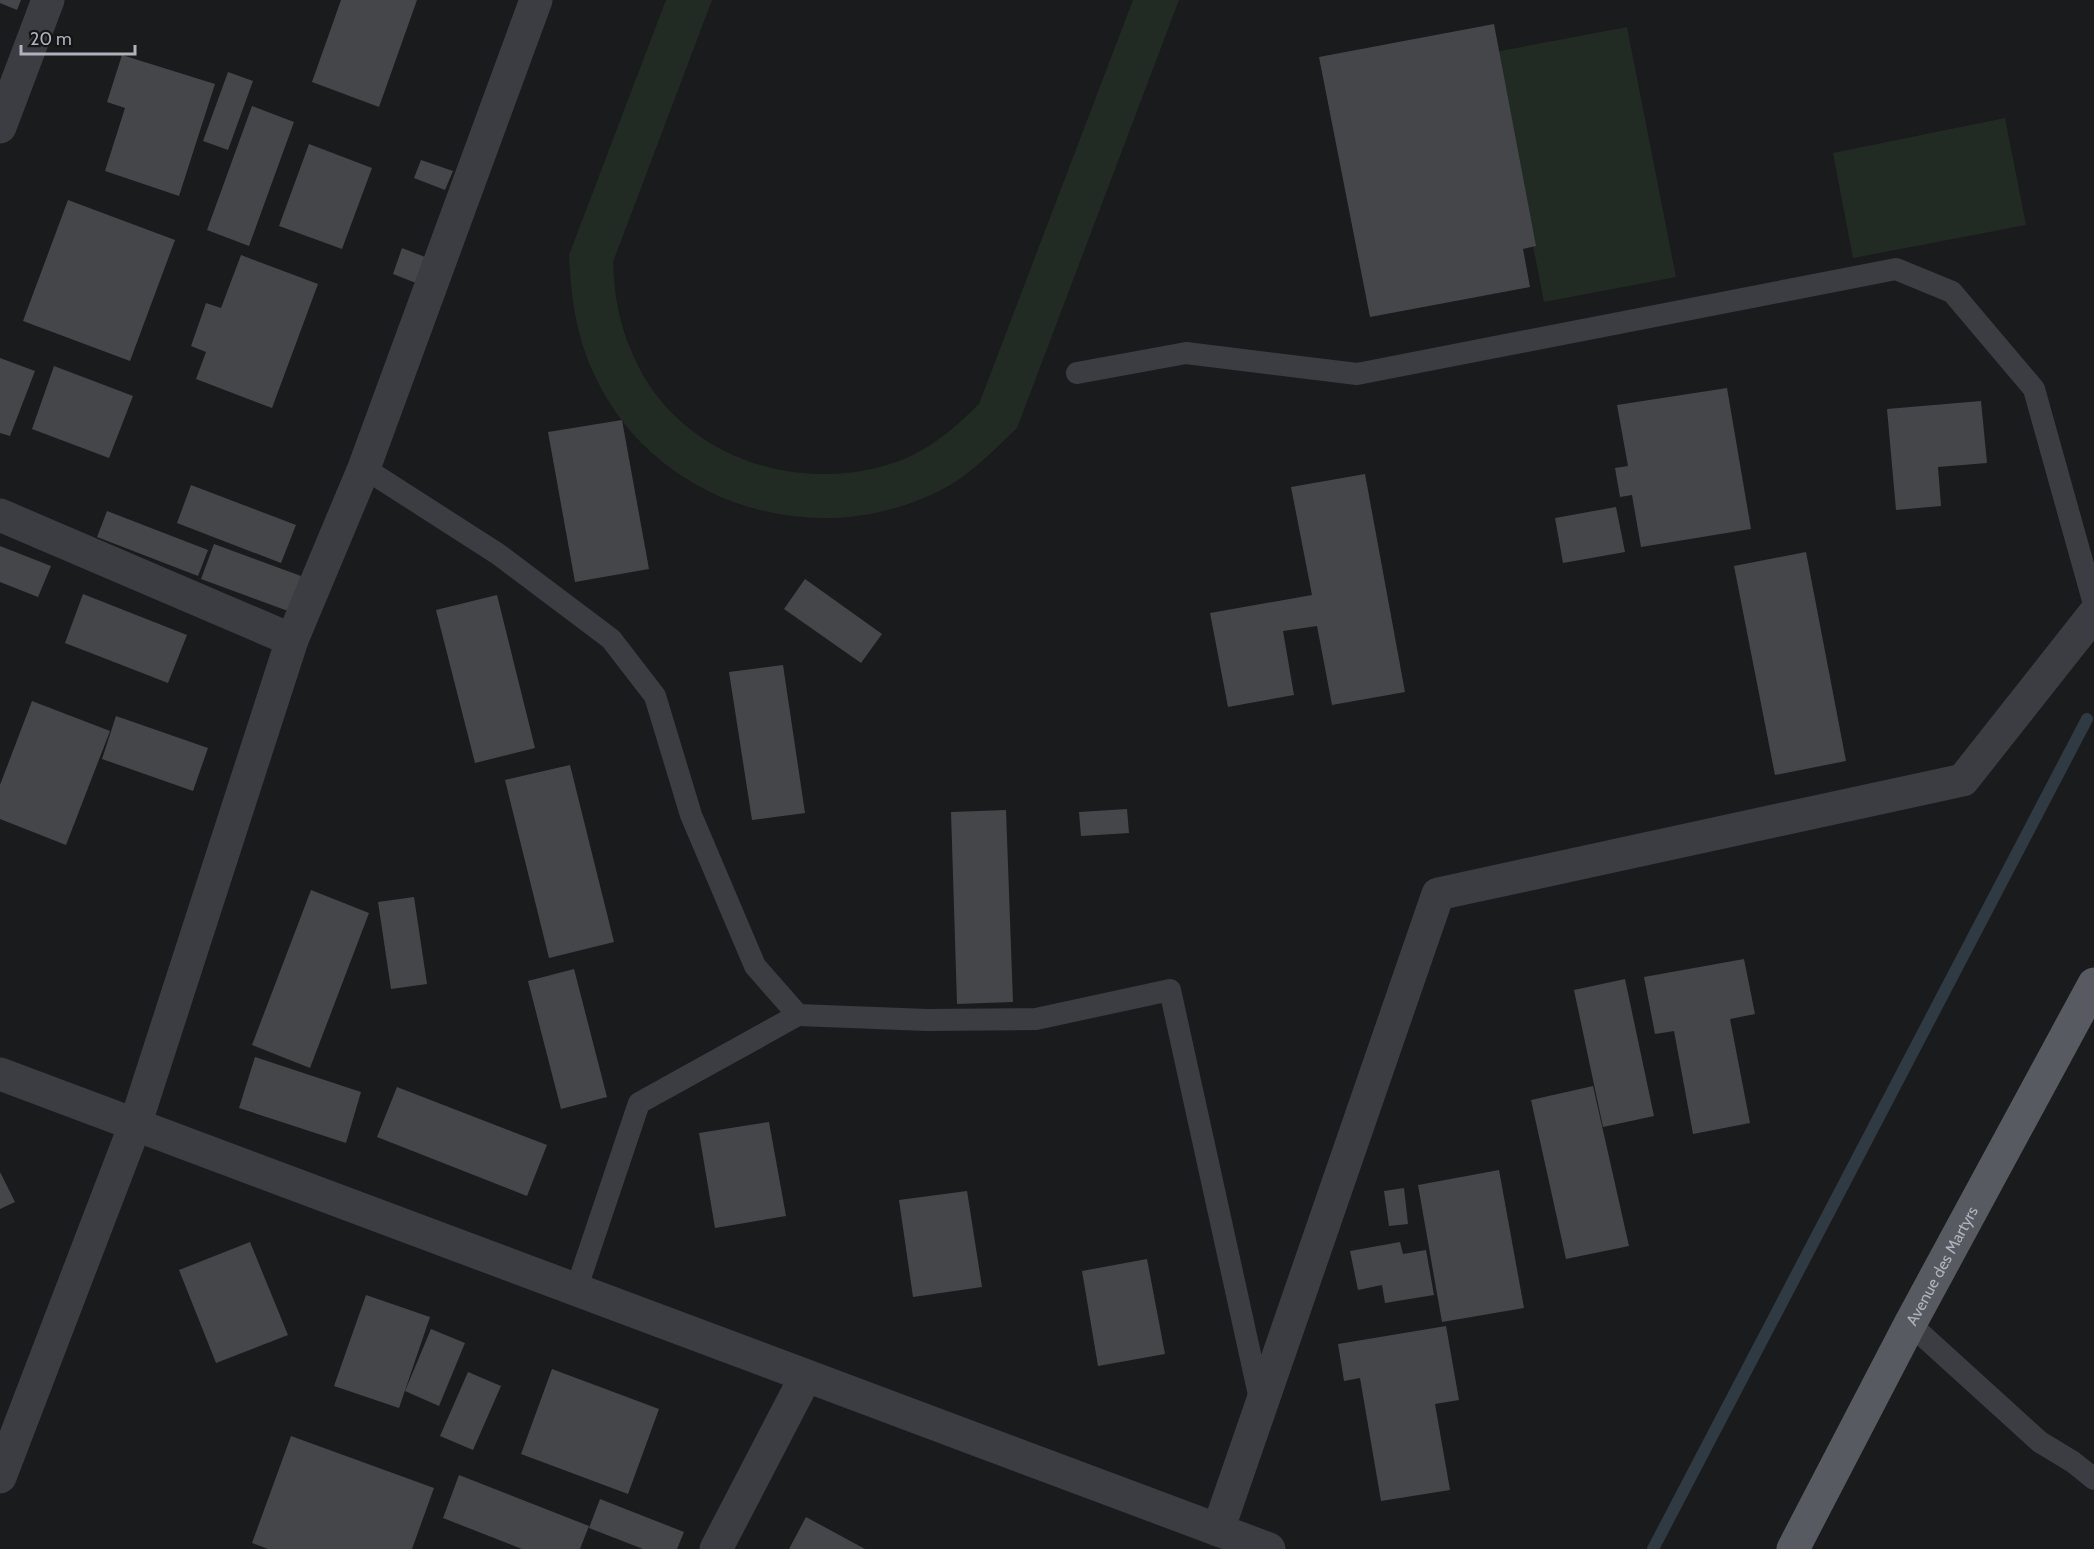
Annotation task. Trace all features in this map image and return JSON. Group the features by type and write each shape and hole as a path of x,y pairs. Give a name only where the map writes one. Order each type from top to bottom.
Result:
{"main road":[{"name":"Avenue des Martyrs","path":"1793,1549 1910,1324 2094,984"}],"street":[{"path":"0,127 48,0"},
{"path":"0,1477 135,1125 292,640 364,468 536,0"},
{"path":"0,515 292,640"},
{"path":"1218,1530 1438,894 1963,780 2094,614"},
{"path":"0,1074 1269,1549"},
{"path":"716,1549 806,1376"}],"lane":[{"path":"1077,374 1186,353 1357,374 1896,269 1952,292 2034,389 2094,604"},
{"path":"364,468 498,554 611,639 655,696 691,815 755,966 798,1015"},
{"path":"576,1290 639,1103 798,1015 927,1020 1036,1019 1170,990 1260,1404"},
{"path":"1910,1324 2040,1442 2084,1466 2094,1479"}],"shaded area":[{"path":"666,0 712,0 613,262 616,297 624,332 633,355 653,391 679,420 711,444 746,460 784,471 824,474 863,471 902,460 944,436 979,404 1133,0 1179,0 1017,428 955,482 906,505 854,516 802,517 750,508 702,488 659,459 622,421 594,374 583,345 571,286 569,255"},
{"path":"1627,27 1676,277 1544,302 1495,52"},
{"path":"2005,118 2026,225 1853,258 1833,153"}],"building":[{"path":"0,0 21,0 17,10 0,3"},
{"path":"341,0 417,0 379,107 312,82"},
{"path":"1494,24 1536,246 1523,249 1530,287 1370,317 1319,57"},
{"path":"122,55 215,84 179,196 105,171 125,108 107,102"},
{"path":"228,72 253,81 228,150 203,141"},
{"path":"252,106 294,122 249,246 207,230"},
{"path":"309,144 372,168 342,249 279,226"},
{"path":"421,160 453,171 445,190 414,178"},
{"path":"68,200 175,240 130,361 23,321"},
{"path":"402,248 425,257 416,283 393,274"},
{"path":"241,255 318,284 272,408 196,379 206,352 191,346 206,303 221,308"},
{"path":"0,358 35,371 10,436 0,433"},
{"path":"54,366 133,396 109,458 32,429"},
{"path":"1727,388 1751,529 1641,547 1632,495 1620,497 1615,468 1628,466 1617,405"},
{"path":"1981,401 1987,463 1938,467 1941,506 1896,510 1887,409"},
{"path":"622,420 649,569 575,582 548,432"},
{"path":"1365,474 1405,692 1332,705 1317,626 1283,631 1294,695 1228,707 1210,613 1312,595 1291,487"},
{"path":"191,485 296,525 281,563 177,523"},
{"path":"1616,507 1625,552 1563,563 1555,518"},
{"path":"107,511 208,550 198,576 97,537"},
{"path":"214,544 301,576 288,611 201,579"},
{"path":"0,546 51,566 38,597 0,582"},
{"path":"1806,552 1846,761 1775,775 1734,566"},
{"path":"805,579 882,634 861,663 784,609"},
{"path":"83,594 187,635 168,683 65,643"},
{"path":"497,595 535,748 475,763 436,610"},
{"path":"783,665 805,813 752,820 729,672"},
{"path":"32,701 110,731 66,845 0,819 0,785"},
{"path":"116,716 208,748 193,791 102,759"},
{"path":"570,765 614,942 549,958 505,780"},
{"path":"1127,809 1129,833 1081,836 1079,812"},
{"path":"1006,810 1013,1002 957,1004 951,812"},
{"path":"311,890 369,913 310,1068 252,1045"},
{"path":"414,897 427,984 391,989 378,902"},
{"path":"1744,959 1755,1014 1730,1019 1750,1123 1693,1134 1674,1031 1655,1034 1644,977"},
{"path":"574,969 607,1097 561,1109 528,981"},
{"path":"1625,979 1654,1116 1603,1127 1574,990"},
{"path":"255,1057 361,1092 346,1143 239,1108"},
{"path":"1593,1086 1629,1246 1566,1259 1531,1100"},
{"path":"397,1087 547,1145 527,1196 377,1137"},
{"path":"769,1122 786,1216 715,1228 699,1133"},
{"path":"1499,1170 1524,1308 1442,1322 1418,1185"},
{"path":"0,1172 15,1202 0,1209"},
{"path":"1404,1188 1408,1224 1389,1226 1384,1191"},
{"path":"967,1191 982,1287 913,1297 899,1200"},
{"path":"250,1242 288,1335 216,1363 179,1270"},
{"path":"1400,1242 1403,1254 1426,1250 1434,1295 1385,1303 1382,1285 1358,1290 1350,1251"},
{"path":"1147,1259 1165,1354 1098,1366 1082,1271"},
{"path":"366,1295 430,1317 399,1408 334,1386"},
{"path":"1446,1326 1459,1400 1435,1404 1450,1490 1381,1501 1360,1378 1344,1381 1338,1344"},
{"path":"431,1329 465,1343 439,1406 405,1391"},
{"path":"552,1369 659,1409 628,1494 521,1454"},
{"path":"468,1372 501,1386 473,1450 440,1436"},
{"path":"291,1436 434,1488 412,1549 268,1549 252,1543"},
{"path":"459,1475 589,1526 580,1549 522,1549 443,1518"},
{"path":"600,1499 684,1532 677,1549 643,1549 589,1528"},
{"path":"806,1517 865,1549 789,1549"}],"waterway":[{"path":"1653,1549 2087,719"}]}
